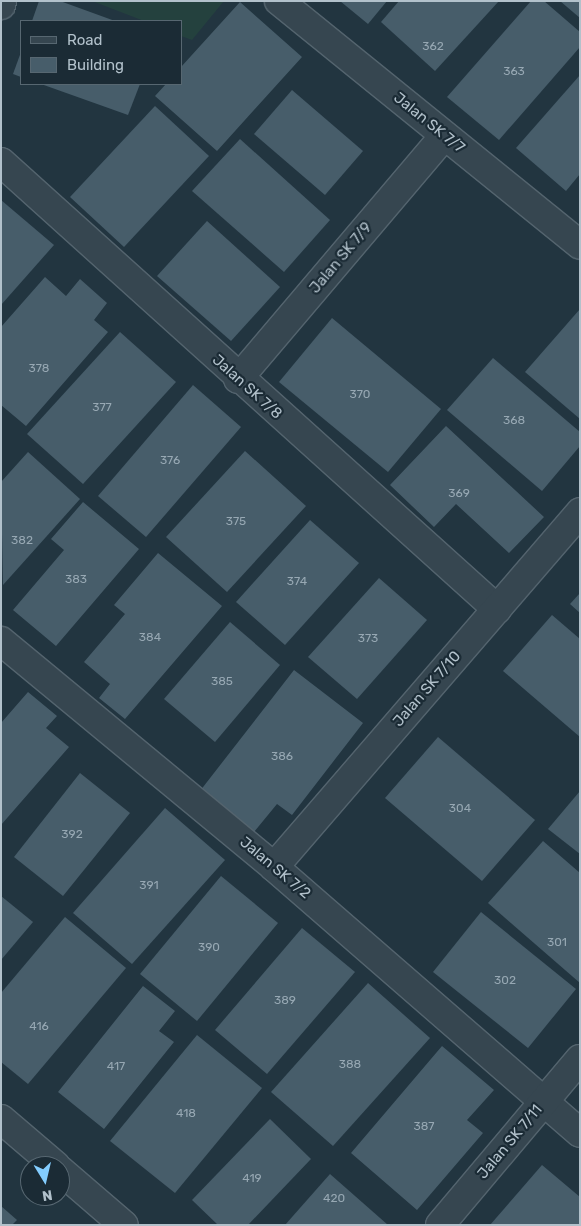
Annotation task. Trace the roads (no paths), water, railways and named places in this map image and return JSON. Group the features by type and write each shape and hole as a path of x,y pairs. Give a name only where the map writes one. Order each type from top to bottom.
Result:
{"street":[{"path":"1,5 2,1"},
{"name":"Jalan SK 7/7","path":"280,1 580,245"},
{"name":"Jalan SK 7/9","path":"238,379 444,136"},
{"name":"Jalan SK 7/8","path":"1,162 238,379 497,609"},
{"name":"Jalan SK 7/10","path":"274,867 580,512"},
{"name":"Jalan SK 7/2","path":"1,641 274,867 580,1133"},
{"name":"Jalan SK 7/11","path":"440,1225 580,1060"},
{"path":"1,1119 44,1156"},
{"path":"70,1179 124,1225"}]}
